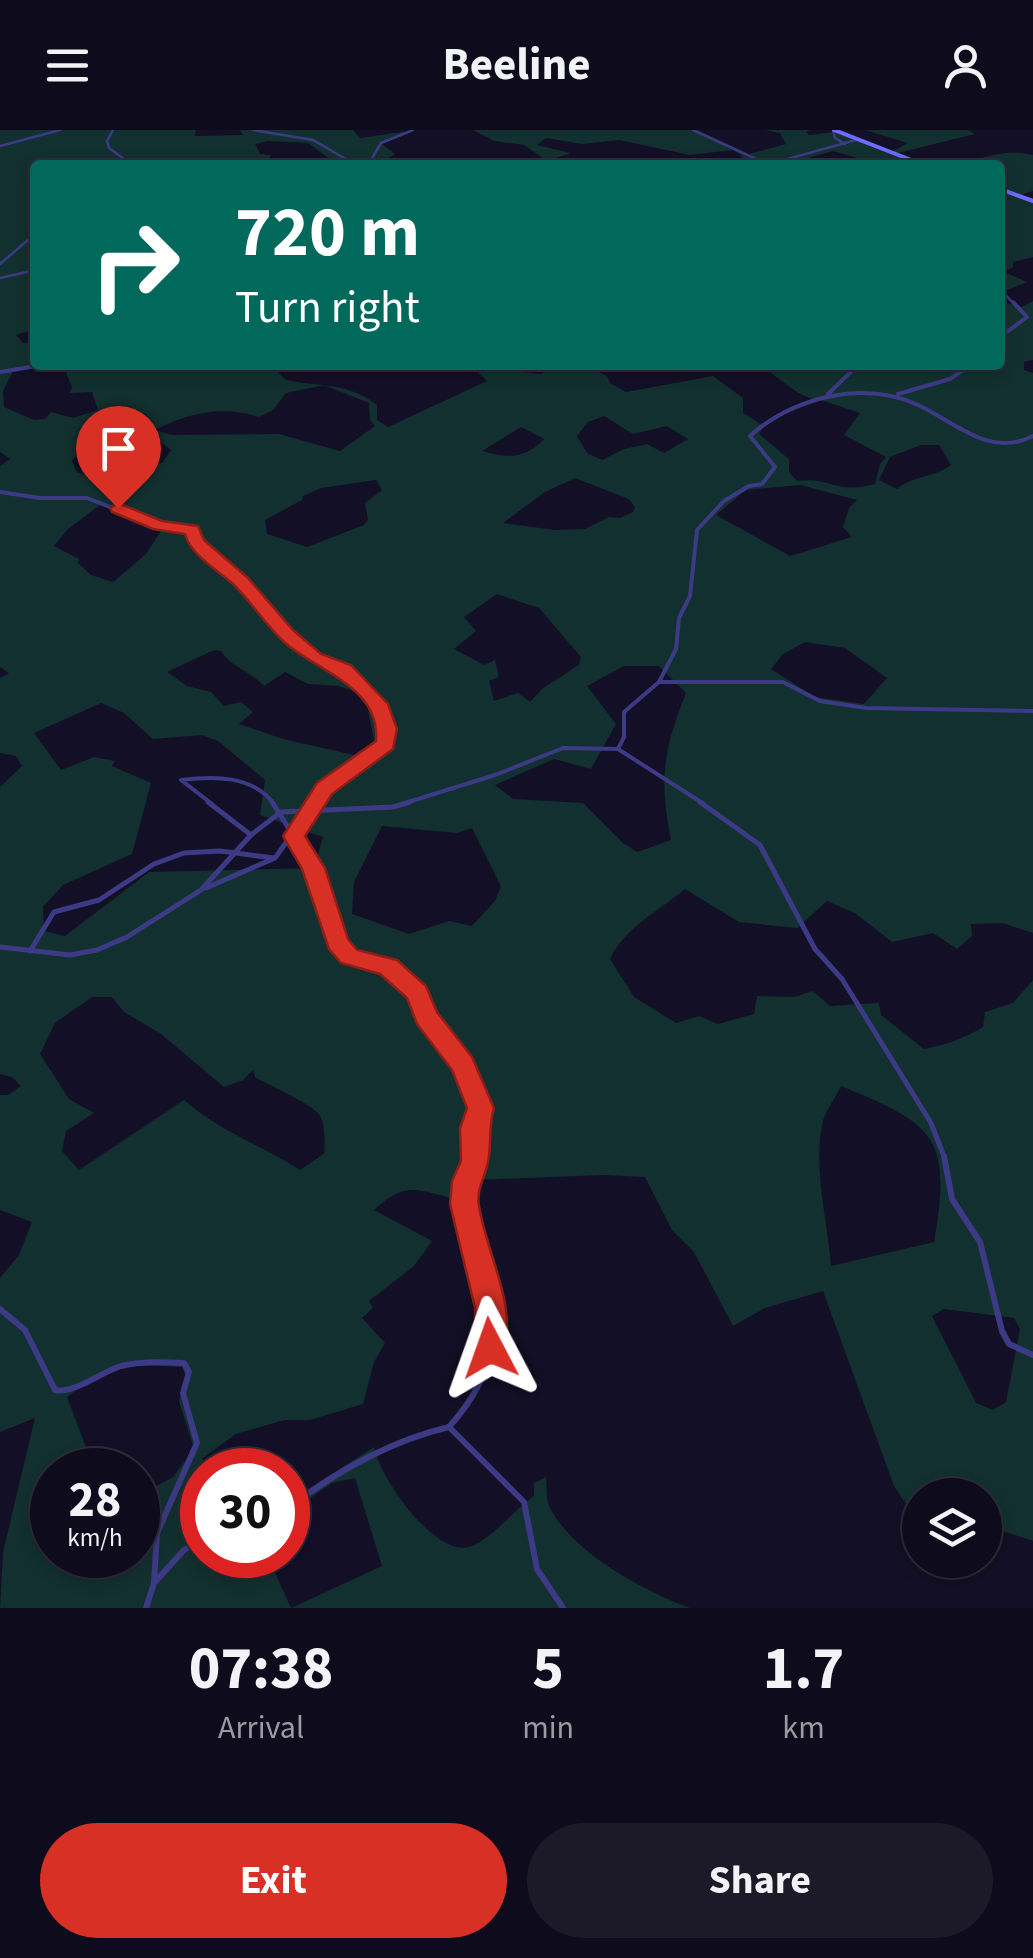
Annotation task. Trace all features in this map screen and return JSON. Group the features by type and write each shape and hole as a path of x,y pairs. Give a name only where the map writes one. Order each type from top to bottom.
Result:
{"street":[{"path":"0,146 60,130"},
{"path":"114,130 109,148 125,160"},
{"path":"253,130 312,140 347,160"},
{"path":"371,160 381,143 413,130"},
{"path":"694,130 758,160"},
{"path":"834,130 835,138 844,144"},
{"path":"834,130 910,160"},
{"path":"782,160 856,140"},
{"path":"1005,191 1033,200"},
{"path":"0,264 30,238"},
{"path":"0,278 30,271"},
{"path":"1005,293 1030,317 1005,334"},
{"path":"0,372 30,367"},
{"path":"618,749 624,737 624,712 660,682 676,649 679,618 690,596 690,564 699,543 697,530 724,501 749,486 762,484 776,467 750,436 767,420 826,395 853,370"},
{"path":"826,395 895,395 950,379 963,370"},
{"path":"895,395 946,418 985,443 1020,442 1033,436"},
{"path":"0,492 40,498 87,498 159,526 192,529 196,542 241,582 286,634 314,658 344,670 353,678 381,708 387,729 386,744 325,788 275,858 201,890 126,938 97,950 70,955 0,947"},
{"path":"660,682 774,681 791,685 820,701 866,708 1033,711"},
{"path":"201,890 251,834 281,812 393,807 495,775 563,748 618,749 760,845 816,949 842,979 931,1124 944,1156 952,1199 980,1242 1002,1330 1009,1344 1033,1355"},
{"path":"251,834 181,780 198,775 249,784 270,798 314,868 338,943 349,957 388,967 418,993 426,1017 463,1065 480,1108 474,1128 475,1161 466,1181 464,1204 490,1308 490,1348 482,1389 449,1427 428,1431 376,1455 310,1493"},
{"path":"30,951 54,912 99,900 154,864 184,853 275,858"},
{"path":"0,1309 25,1330 56,1390 64,1392 110,1367 144,1360 184,1363 189,1372 183,1392 197,1443 157,1533 154,1583 146,1608"},
{"path":"449,1427 524,1502 537,1569 563,1608"},
{"path":"154,1583 180,1554"}],"green space":[{"path":"0,130 196,130 195,136 243,135 240,130 353,130 360,138 416,130 382,144 395,154 386,160 331,160 308,143 268,141 255,144 260,154 271,155 268,160 30,160 30,331 16,335 23,343 30,343 30,368 13,371 3,391 4,407 34,420 45,419 51,412 73,418 98,410 92,392 70,393 68,370 276,370 286,380 323,385 286,393 273,410 259,417 246,413 206,413 155,430 171,435 279,434 340,451 375,426 370,420 369,403 325,385 355,392 377,405 377,420 388,427 487,381 476,370 542,374 544,370 594,370 626,392 713,376 743,398 743,413 760,424 812,399 767,370 1005,370 1005,302 1022,307 1033,301 1033,360 1024,362 1024,370 1033,373 1033,933 1002,923 971,924 972,936 957,949 933,933 892,942 855,913 827,901 797,928 739,922 685,889 633,929 610,959 634,997 676,1023 699,1016 718,1024 754,1014 757,996 794,997 813,991 830,1006 879,1003 881,1015 924,1049 955,1041 983,1027 985,1012 1013,1003 1033,980 1033,1541 1002,1531 1002,1478 902,1478 902,1498 894,1486 823,1291 765,1308 733,1326 694,1252 672,1230 645,1177 473,1180 462,1182 460,1200 405,1191 374,1210 432,1241 414,1266 369,1301 373,1308 362,1318 385,1343 374,1362 363,1404 310,1420 284,1420 236,1434 217,1448 194,1448 179,1401 186,1377 182,1367 139,1365 102,1371 67,1397 86,1448 30,1448 30,1578 160,1578 160,1484 180,1468 180,1578 277,1578 291,1608 0,1608 3,1552 35,1418 0,1432 0,1278 19,1255 32,1222 0,1210 0,1095 8,1095 21,1086 12,1077 0,1074 0,787 22,766 16,756 0,753 0,678 9,673 0,667 0,466 10,459 0,452","holes":["821,400 860,413 844,435 886,457 875,484 862,487 797,481 789,472 789,459 759,434 778,417","604,416 633,434 667,426 688,439 664,453 647,444 602,460 587,453 577,436 588,422","521,427 544,439 515,456 482,451","140,438 158,440 171,450 163,462 124,482 77,472 72,461 93,445","921,445 939,445 951,465 897,489 879,480 890,457","575,478 629,499 635,507 620,518 609,517 585,529 555,530 503,523 545,492","376,480 382,490 365,503 368,520 364,525 307,547 267,534 265,520 321,488","801,485 857,500 849,508 843,527 852,537 790,556 716,515 746,490","100,505 161,531 146,554 113,582 91,575 78,563 79,559 54,546 68,529","497,594 539,608 581,657 579,665 543,688 530,702 518,693 494,701 489,681 499,677 495,660 484,665 454,649 476,631 464,617","805,642 845,648 887,678 864,704 815,697 771,669 783,654","214,650 221,651 264,686 285,672 308,684 339,686 364,695 370,703 375,745 363,755 354,755 283,739 239,724 253,712 241,702 224,706 211,692 187,686 167,672","624,666 659,666 686,693 665,765 671,840 637,852 583,803 513,799 495,785 554,759 591,769 616,724 587,686","101,703 124,713 153,739 202,735 218,741 265,780 260,815 323,837 314,868 149,872 65,936 44,931 43,907 63,885 132,854 151,783 112,766 115,761 94,757 61,770 34,733","382,826 457,833 472,828 501,886 495,901 472,926 449,921 409,934 352,914 354,882","92,997 112,997 124,1012 161,1034 224,1087 243,1080 253,1070 255,1077 313,1109 322,1122 325,1153 300,1170 211,1120 184,1100 79,1170 62,1151 66,1131 94,1113 69,1099 40,1054 55,1023","841,1086 917,1125 930,1139 938,1157 939,1207 934,1242 831,1266 819,1156 823,1121","944,1309 1014,1318 1020,1329 1006,1402 993,1410 976,1403 932,1316"]},
{"path":"473,130 697,130 749,154 786,144 780,133 765,130 811,130 806,132 809,135 835,132 892,152 908,143 865,130 968,130 975,134 894,154 914,160 865,160 833,151 802,160 742,160 733,150 690,155 619,140 582,144 546,138 537,145 571,153 546,160 524,145 494,141"},
{"path":"1008,153 1033,155 1033,191 1021,195 1033,199 1033,257 1013,262 1013,267 1005,272 1005,160 973,160"},
{"path":"1005,272 1027,282 1005,291"},
{"path":"374,1447 397,1495 425,1527 455,1547 469,1547 485,1538 534,1496 534,1483 546,1477 550,1508 561,1525 612,1569 690,1608 291,1608 382,1566 355,1478 332,1483 310,1498 310,1488"}],"route":[{"path":"118,508 159,526 192,529 196,542 241,582 286,634 314,658 344,670 381,708 387,729 386,744 325,788 294,836 314,868 338,943 349,957 388,967 418,993 426,1017 463,1065 480,1108 474,1128 475,1161 466,1181 464,1204 490,1308 490,1348"}]}
